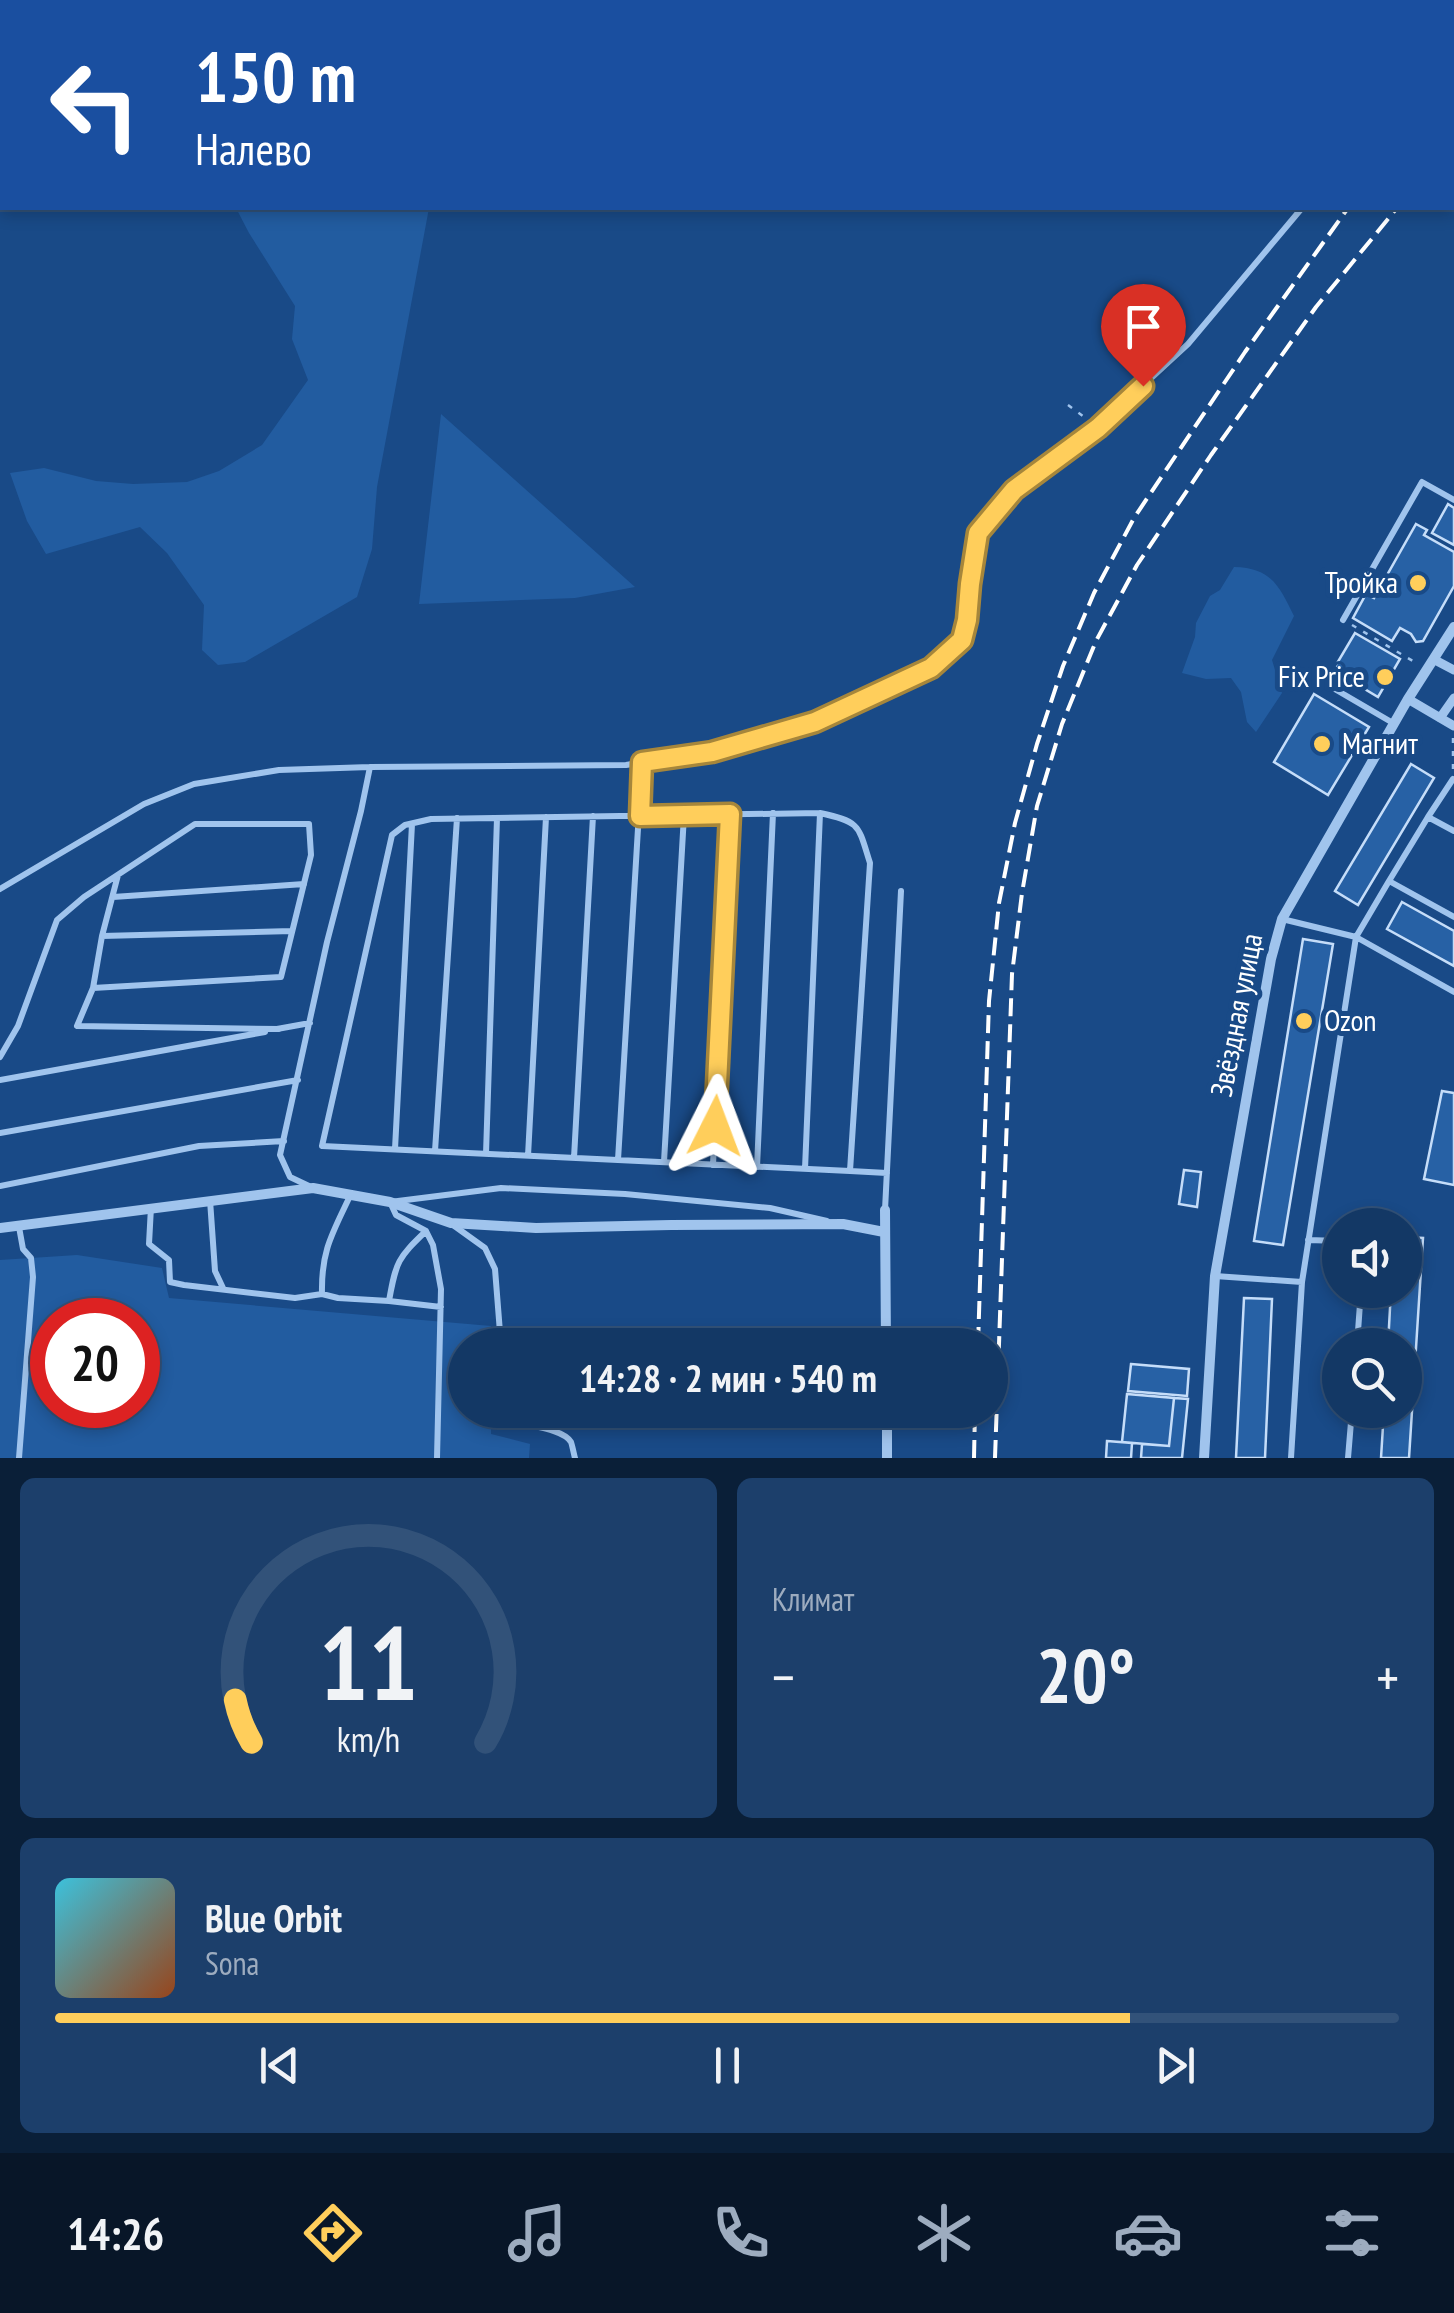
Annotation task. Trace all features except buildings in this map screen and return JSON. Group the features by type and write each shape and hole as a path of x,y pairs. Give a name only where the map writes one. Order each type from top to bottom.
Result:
{"street":[{"name":"Звёздная улица","path":"1204,1458 1214,1276 1267,978 1282,919 1408,699 1454,627"},
{"path":"1432,665 1454,670"},
{"path":"1440,718 1454,698"},
{"path":"1408,699 1454,726"},
{"path":"0,1228 313,1188 390,1202 451,1223 536,1228 843,1224 884,1232"},
{"path":"885,1210 886,1328"},
{"path":"887,1428 888,1458"}],"lane":[{"path":"0,889 144,804 194,784 279,770 626,765 712,752 815,722 931,668 962,640 978,533 1014,490 1098,428 1188,344 1300,210"},
{"path":"1343,620 1422,482 1454,500"},
{"path":"1333,688 1394,723"},
{"path":"618,1160 642,762"},
{"path":"313,1188 290,1177 280,1156 370,767"},
{"path":"1291,1458 1302,1282 1356,937 1452,779"},
{"path":"806,1169 820,813"},
{"path":"850,1171 870,864 859,830 849,820 820,813 431,818 405,826 392,835 322,1146 887,1173"},
{"path":"713,1164 730,814"},
{"path":"757,1167 772,814"},
{"path":"664,1162 684,815"},
{"path":"574,1158 593,816"},
{"path":"528,1156 546,817"},
{"path":"436,1151 457,818"},
{"path":"486,1154 497,818"},
{"path":"1428,818 1454,831"},
{"path":"0,1057 18,1026 57,920 84,897 195,824 309,824 310,856 281,977 92,988"},
{"path":"395,1149 412,824"},
{"path":"118,875 92,988 77,1026 279,1029"},
{"path":"1389,881 1454,917"},
{"path":"113,897 304,884"},
{"path":"885,1210 901,891"},
{"path":"1282,919 1356,937 1454,992"},
{"path":"102,936 292,932"},
{"path":"0,1080 310,1022"},
{"path":"0,1133 298,1080"},
{"path":"0,1186 199,1146 284,1141"},
{"path":"437,1458 441,1290 436,1260 426,1231 396,1215 390,1202 501,1188 626,1194 770,1208 843,1224"},
{"path":"322,1294 326,1246 350,1195"},
{"path":"210,1200 215,1271 224,1289"},
{"path":"151,1207 149,1244 170,1260 170,1282 295,1298 322,1294 441,1307"},
{"path":"451,1223 484,1248 495,1269 500,1328"},
{"path":"19,1227 22,1248 31,1258 33,1277 19,1458"},
{"path":"390,1300 401,1255 426,1231"},
{"path":"1308,1240 1322,1240"},
{"path":"1214,1276 1302,1282"},
{"path":"538,1428 562,1432 571,1442 574,1458"},
{"path":"1348,1458 1350,1428"}],"path":[{"path":"1068,405 1098,428"},
{"path":"1343,620 1432,665"},
{"path":"1452,779 1454,726"}],"shaded area":[{"path":"237,210 429,210 377,487 372,549 357,597 245,662 218,665 202,650 204,605 167,553 140,527 46,554 27,521 10,473 44,468 96,481 187,482 219,471 262,445 308,380 292,339 295,306"},
{"path":"441,414 635,587 575,598 419,604"},
{"path":"1234,567 1266,575 1284,596 1294,616 1272,660 1282,693 1256,732 1247,722 1241,692 1231,678 1206,679 1182,673 1196,623 1210,596 1220,590"},
{"path":"77,1255 162,1268 169,1298 491,1326 448,1328 448,1428 491,1428 491,1434 530,1444 529,1458 0,1458 0,1260"}],"railway":[{"path":"979,1328 989,1001 999,903 1015,823 1037,744 1063,666 1094,593 1134,518 1347,210"},
{"path":"995,1458 1012,974 1037,806 1062,724 1096,641 1137,565 1316,307 1395,210"},
{"path":"974,1458 975,1428"}],"place":[{"name":"Тройка","path":"1418,583"},
{"name":"Fix Price","path":"1385,677"},
{"name":"Магнит","path":"1322,744"},
{"name":"Ozon","path":"1304,1021"}],"route":[{"path":"715,1126 730,814 640,816 642,762 712,752 815,722 931,668 962,640 978,533 1014,490 1098,428 1143,386"}]}
